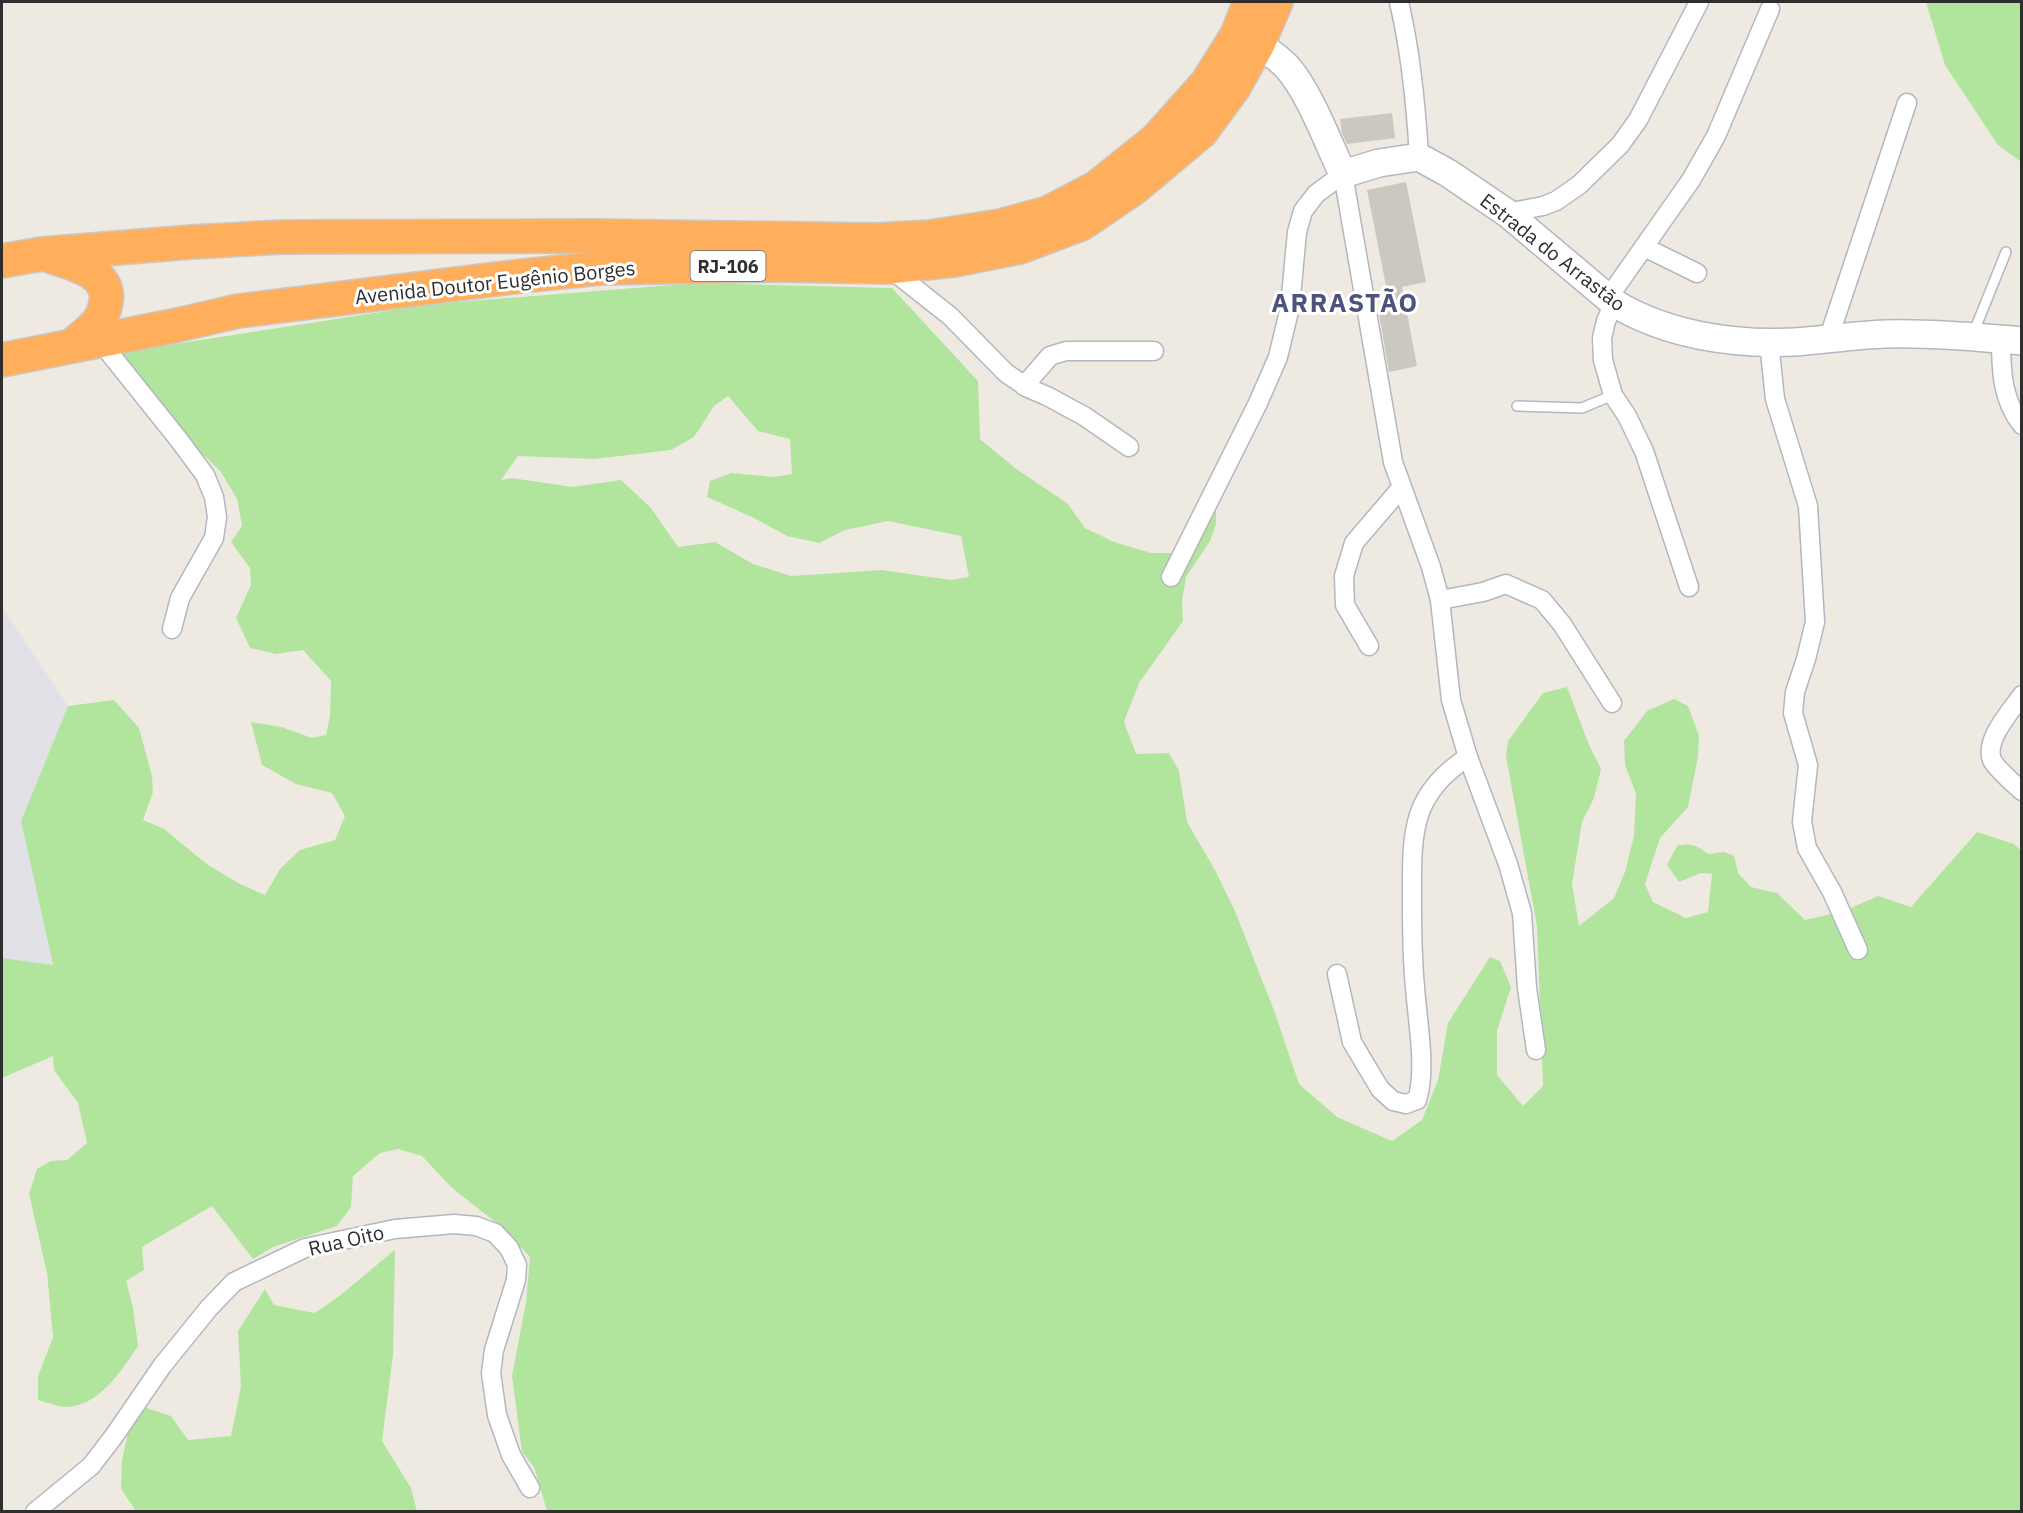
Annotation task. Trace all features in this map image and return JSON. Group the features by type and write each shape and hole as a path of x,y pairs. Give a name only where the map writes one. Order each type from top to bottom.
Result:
{"highway":[{"name":"Avenida Doutor Eugênio Borges","path":"2,261 42,254 283,237 598,236 877,240 930,237 1000,226 1048,213 1096,188 1156,140 1207,83 1237,35 1251,2"},
{"name":"Avenida Doutor Eugênio Borges","path":"2,360 238,311 467,282 601,268 778,265 888,267 954,260 1020,247 1081,224 1134,188 1201,132 1234,87 1258,44 1276,2"},
{"path":"42,254 79,266 100,278 105,288 107,298 104,312 86,343"}],"street":[{"path":"1171,577 1258,403 1278,357 1290,308 1297,232 1303,211 1316,194 1343,174 1379,163 1419,157 1415,91 1408,41 1399,2"},
{"path":"1507,213 1556,201 1578,185 1620,145 1638,120 1699,2"},
{"path":"1689,587 1644,451 1627,416 1613,395 1604,360 1602,338 1611,300 1644,247 1691,180 1716,136 1770,9"},
{"path":"1258,44 1276,56 1302,87 1343,174 1393,462 1431,567 1440,600 1451,700 1468,757 1508,864 1522,913 1527,988 1536,1050"},
{"path":"1828,340 1907,102"},
{"name":"Estrada do Arrastão","path":"1419,157 1448,173 1507,213 1611,300 1633,314 1658,325 1688,333 1732,340 1768,342 1828,340 1883,334 1972,336 2011,340"},
{"path":"1644,247 1697,273"},
{"path":"888,267 950,316 1005,373 1024,386 1084,416 1129,447"},
{"path":"2011,340 2001,366 2005,393 2012,412 2022,425"},
{"path":"1768,342 1775,399 1808,506 1815,622 1795,692 1793,713 1808,765 1802,822 1807,848 1832,892 1858,950"},
{"path":"86,343 180,440 205,475 214,497 217,517 214,538 180,598 171,629"},
{"path":"1024,386 1050,356 1066,351 1154,351"},
{"path":"1369,646 1345,605 1344,576 1354,543 1401,488"},
{"path":"1440,600 1506,585 1542,600 1562,624 1612,703"},
{"path":"2022,695 1993,736 1990,748 1993,762 2022,790"},
{"path":"1337,974 1352,1042 1380,1089 1393,1101 1406,1104 1417,1100 1421,1074 1413,937 1413,834 1421,809 1432,788 1449,769 1468,757"},
{"name":"Rua Oito","path":"35,1512 91,1466 162,1366 209,1308 234,1282 304,1248 395,1229 454,1224 476,1226 495,1233 509,1248 517,1265 512,1300 499,1332 491,1373 497,1415 507,1445 530,1488"}],"lane":[{"path":"1972,336 2006,252"},
{"path":"1517,406 1582,408 1613,395"}],"shaded area":[{"path":"2,607 68,706 21,821 53,966 2,958"}],"green space":[{"path":"1926,2 2021,2 2021,162 1998,145 1945,65"},
{"path":"698,283 892,288 978,381 980,439 1015,468 1067,503 1085,528 1114,542 1151,553 1183,553 1202,522 1216,510 1216,524 1210,541 1186,577 1182,601 1183,621 1139,683 1124,722 1136,754 1169,753 1179,771 1187,822 1215,870 1235,911 1275,1013 1299,1084 1337,1117 1392,1141 1422,1120 1438,1080 1448,1023 1490,957 1500,961 1511,987 1497,1031 1497,1075 1523,1106 1543,1086 1537,926 1506,756 1508,741 1543,693 1567,687 1589,745 1601,769 1594,798 1582,822 1572,884 1579,926 1614,898 1625,872 1634,836 1636,794 1625,765 1624,741 1647,711 1674,699 1688,706 1699,736 1698,757 1688,807 1660,838 1645,884 1653,902 1686,918 1708,912 1712,874 1701,873 1679,882 1667,865 1677,846 1686,844 1708,854 1724,852 1734,856 1738,873 1751,887 1777,893 1805,920 1844,911 1878,896 1911,907 1977,832 2014,844 2021,851 2021,1511 547,1511 534,1467 522,1452 512,1376 526,1302 530,1257 504,1229 451,1187 422,1156 398,1149 380,1153 353,1176 351,1207 337,1226 273,1247 253,1259 212,1206 142,1247 144,1270 126,1281 133,1307 138,1346 117,1376 89,1401 66,1407 38,1400 38,1376 53,1337 47,1273 29,1194 37,1169 51,1161 67,1160 87,1143 78,1103 54,1070 53,1056 2,1078 2,958 53,965 21,821 68,706 114,700 139,728 152,776 153,792 143,820 164,829 208,865 240,884 265,895 280,869 300,850 335,840 345,816 332,793 296,784 262,765 251,722 282,727 312,738 326,735 330,716 331,681 303,650 276,654 250,648 236,618 251,585 250,568 231,542 242,526 237,499 221,472 193,445 117,353 432,304","holes":["728,396 758,431 790,439 792,474 774,477 731,473 710,481 707,497 787,536 819,543 845,530 888,521 961,536 969,577 951,580 882,570 791,576 753,564 715,542 678,547 651,508 621,480 573,487 511,478 501,480 518,456 594,459 671,450 694,437 714,406"]},
{"path":"395,1250 393,1355 382,1441 411,1488 417,1511 136,1511 121,1489 122,1460 130,1424 144,1407 171,1416 188,1440 231,1436 241,1387 238,1331 265,1289 274,1305 314,1313"}],"building":[{"path":"1392,113 1395,138 1347,144 1342,133 1340,119"},
{"path":"1406,182 1426,282 1402,287 1417,366 1389,372 1379,313 1391,311 1367,190"}],"district":[{"name":"ARRASTÃO","path":"1345,302"}]}
